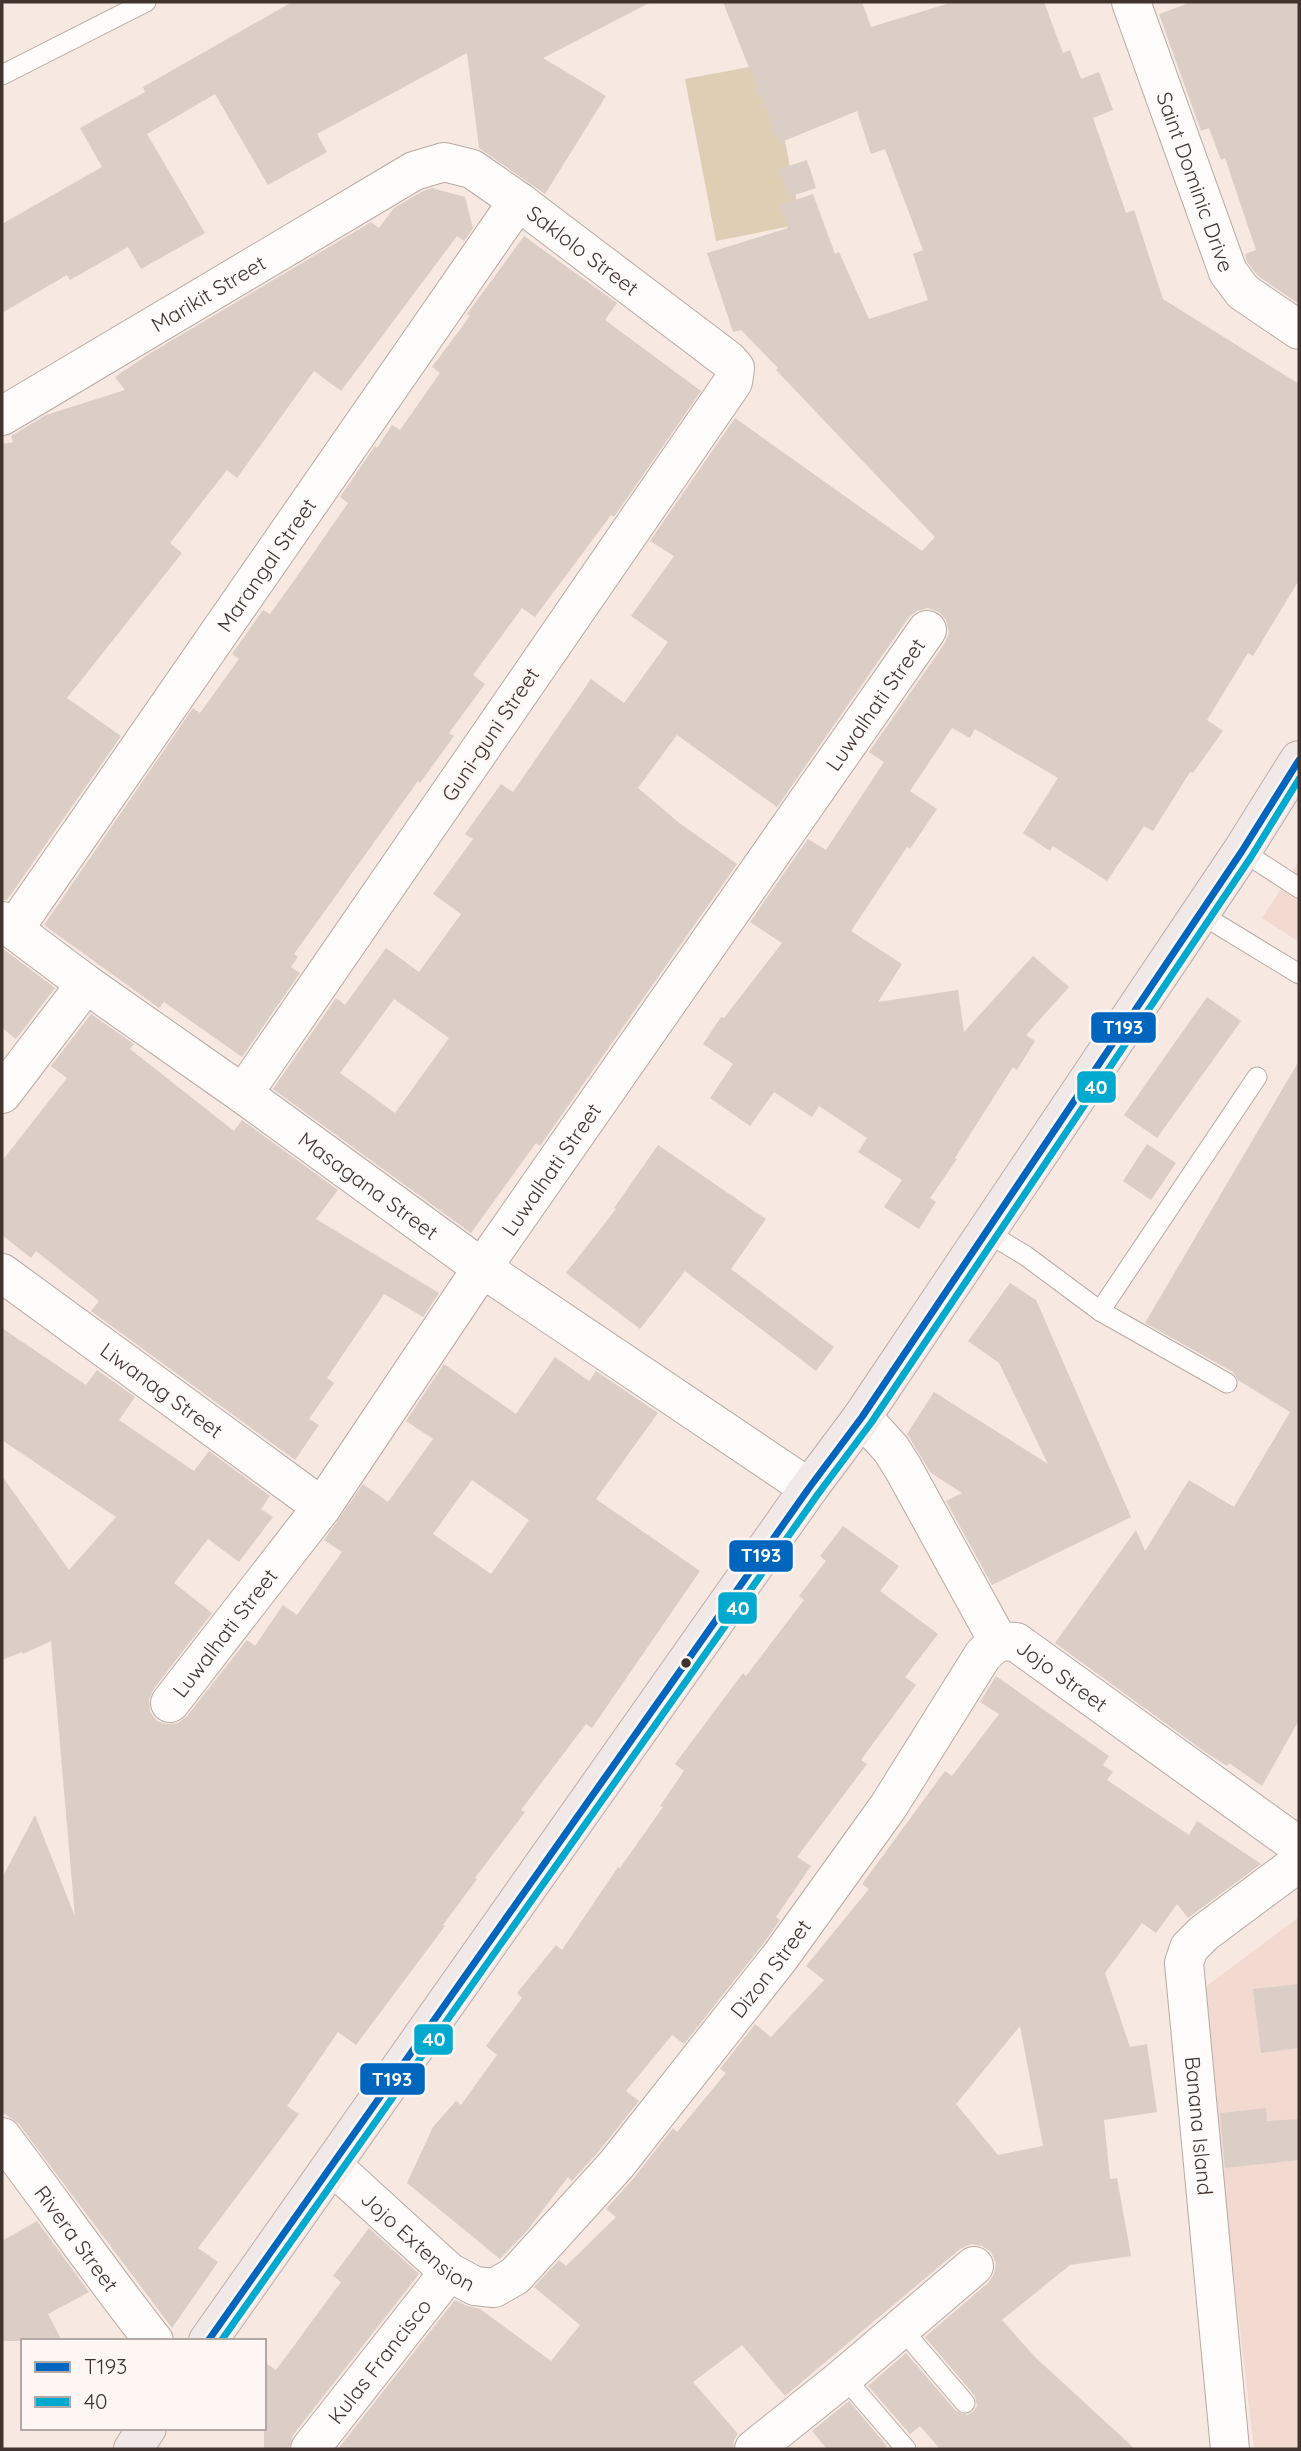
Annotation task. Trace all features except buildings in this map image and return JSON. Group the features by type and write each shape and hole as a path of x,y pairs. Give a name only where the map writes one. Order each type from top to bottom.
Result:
{"main road":[{"path":"209,2339 809,1488 862,1417 988,1233 1242,851 1299,760"},
{"path":"133,2449 147,2430"}],"street":[{"name":"Saint Dominic Drive","path":"1139,4 1228,272 1242,292 1299,330"},
{"name":"Saklolo Street","path":"414,171 444,162 472,169 519,201 620,281 728,360 736,374"},
{"name":"Marikit Street","path":"2,416 414,171"},
{"name":"Marangal Street","path":"8,925 519,201"},
{"name":"Guni-guni Street","path":"243,1094 736,374"},
{"name":"Luwalhati Street","path":"170,1703 322,1507 482,1268 927,630"},
{"name":"Masagana Street","path":"8,925 482,1268 809,1488"},
{"path":"2,1094 86,984"},
{"name":"Liwanag Street","path":"2,1273 322,1507"},
{"name":"Jojo Street","path":"862,1417 891,1449 903,1468 998,1641 1016,1642 1293,1843 1298,1853"},
{"name":"Dizon Street","path":"515,2276 616,2165 780,1957 888,1807 983,1655 998,1641"},
{"name":"Banana Island","path":"1230,2449 1184,1963 1189,1948 1204,1933 1294,1866 1298,1853"},
{"name":"Rivera Street","path":"2,2137 152,2339"},
{"name":"Jojo Extension","path":"333,2166 449,2272 475,2286 494,2288 515,2276"},
{"path":"754,2449 844,2377 974,2266"},
{"name":"Kulas Francisco","path":"310,2449 449,2272"}],"lane":[{"path":"2,75 146,2"},
{"path":"1242,851 1299,888"},
{"path":"1199,913 1299,974"},
{"path":"1100,1311 1257,1077"},
{"path":"988,1233 1026,1256 1100,1311 1227,1383"},
{"path":"901,2328 965,2403"},
{"path":"844,2377 906,2449"}],"shaded area":[{"path":"770,63 801,224 716,241 685,79"},
{"path":"1299,861 1299,942 1262,918"},
{"path":"1299,1917 1299,2449 1254,2449 1200,1991"}],"transit line":[{"name":"T193","path":"209,2339 809,1488 862,1417 1242,851 1299,760"},
{"name":"40","path":"222,2339 818,1494 871,1423 1251,857 1299,779"}]}
